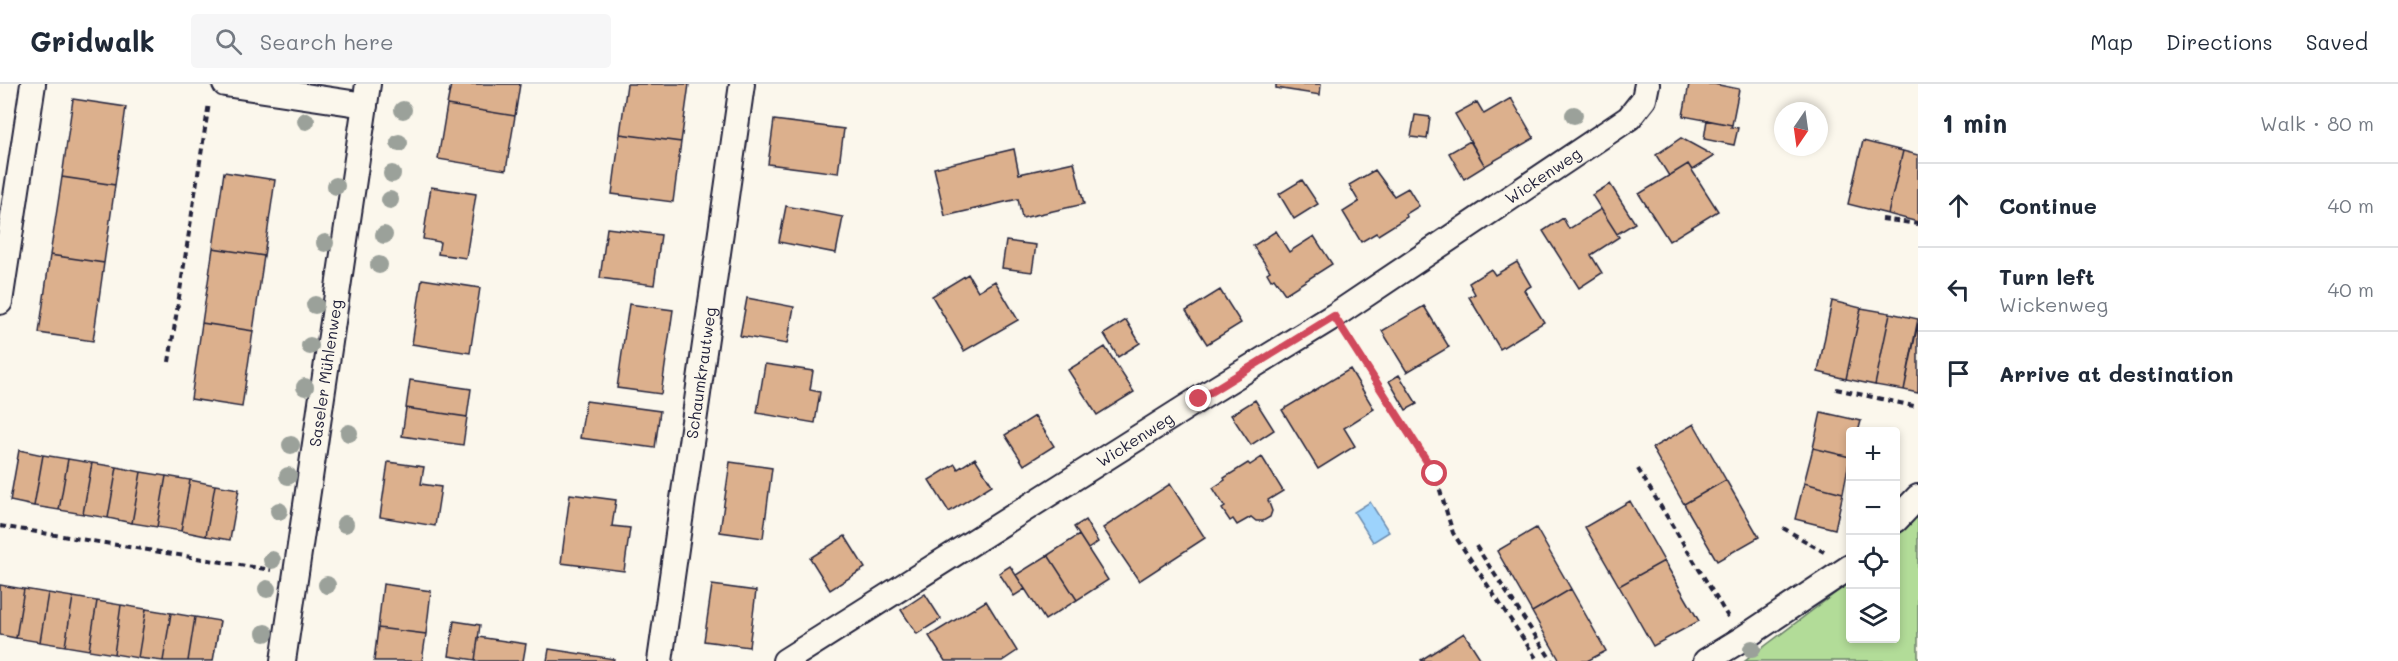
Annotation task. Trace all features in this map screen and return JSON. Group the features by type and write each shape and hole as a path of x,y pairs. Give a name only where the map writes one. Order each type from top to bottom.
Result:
{"street":[{"path":"0,302 33,84"},
{"name":"Schaumkrautweg","path":"660,661 742,84"},
{"name":"Wickenweg","path":"785,661 1334,316 1629,118 1644,99 1647,84"},
{"path":"218,90 366,95"},
{"name":"Saseler Mühlenweg","path":"283,661 366,95"},
{"path":"1900,516 1918,497"},
{"path":"1706,661 1846,570"}],"path":[{"path":"169,362 218,90"},
{"path":"1882,219 1918,224"},
{"path":"1334,316 1435,474 1453,533 1538,661"},
{"path":"1836,388 1918,407"},
{"path":"1638,469 1742,639"},
{"path":"0,526 296,574"},
{"path":"1783,528 1846,565"},
{"path":"1476,546 1552,661"}],"green space":[{"path":"1918,514 1918,661 1745,661 1846,585 1846,643 1900,643 1900,534"}],"water":[{"path":"1370,502 1389,532 1373,542 1354,512"}],"building":[{"path":"451,84 520,84 515,116 447,105"},
{"path":"627,84 689,84 681,142 620,134"},
{"path":"1276,84 1321,84 1320,95 1276,88"},
{"path":"1689,84 1714,84 1739,89 1732,125 1683,116"},
{"path":"1511,98 1534,138 1485,166 1455,114 1477,102 1484,114"},
{"path":"73,99 126,107 115,185 62,177"},
{"path":"447,105 515,116 506,170 438,159"},
{"path":"1415,115 1430,117 1427,139 1411,137"},
{"path":"774,120 844,129 838,173 768,164"},
{"path":"1707,120 1738,128 1734,145 1704,139"},
{"path":"620,134 681,142 673,202 612,194"},
{"path":"1681,138 1714,156 1692,170 1688,164 1669,176 1656,155"},
{"path":"1470,141 1485,166 1464,179 1449,153"},
{"path":"1863,141 1903,151 1888,214 1848,204"},
{"path":"1014,149 1019,174 1074,162 1084,204 1022,218 1018,199 945,216 934,168"},
{"path":"1903,151 1918,155 1918,222 1888,214"},
{"path":"1688,164 1718,211 1669,241 1639,194"},
{"path":"1375,170 1394,196 1408,188 1419,206 1406,214 1407,217 1378,235 1376,233 1361,242 1343,212 1359,202 1349,185"},
{"path":"224,172 275,180 264,256 213,248"},
{"path":"62,177 115,185 104,263 50,255"},
{"path":"1302,180 1318,204 1294,219 1279,194"},
{"path":"1610,184 1635,223 1617,234 1592,195"},
{"path":"431,187 476,194 466,258 438,254 440,242 423,239"},
{"path":"786,206 843,217 836,253 779,242"},
{"path":"1601,209 1619,237 1591,255 1602,273 1579,288 1543,231 1563,218 1569,229"},
{"path":"607,228 661,235 654,285 600,278"},
{"path":"1276,231 1289,252 1314,236 1332,264 1285,294 1274,278 1271,280 1267,273 1270,271 1253,246"},
{"path":"1006,241 1036,245 1032,272 1002,268"},
{"path":"213,248 264,256 253,331 202,323"},
{"path":"50,255 104,263 93,341 39,333"},
{"path":"1517,262 1531,286 1524,290 1544,322 1500,349 1469,297 1475,294 1469,283 1491,269 1495,275"},
{"path":"968,274 978,291 995,281 1018,320 964,351 932,296"},
{"path":"422,279 480,288 470,353 412,344"},
{"path":"1220,290 1241,323 1207,344 1186,311"},
{"path":"747,298 794,307 787,344 740,336"},
{"path":"1832,301 1861,308 1846,379 1818,372"},
{"path":"629,304 673,310 661,394 617,388"},
{"path":"1424,306 1449,347 1407,372 1382,331"},
{"path":"1861,308 1890,313 1875,385 1846,379"},
{"path":"1890,313 1918,319 1904,390 1875,385"},
{"path":"1126,320 1140,343 1118,357 1104,334"},
{"path":"202,323 253,331 242,407 191,399"},
{"path":"1918,323 1918,393 1904,390"},
{"path":"1105,347 1134,392 1097,415 1068,370"},
{"path":"765,364 813,371 810,390 820,392 815,423 757,413"},
{"path":"1350,369 1374,409 1344,428 1355,446 1318,469 1282,410"},
{"path":"1399,375 1417,404 1406,410 1389,381"},
{"path":"410,380 471,389 467,417 406,408"},
{"path":"1255,400 1274,430 1251,445 1231,415"},
{"path":"586,401 660,411 655,448 580,438"},
{"path":"406,408 467,417 463,445 402,436"},
{"path":"1821,412 1861,421 1859,427 1846,427 1846,456 1813,448"},
{"path":"1035,416 1054,446 1024,465 1005,435"},
{"path":"1694,424 1726,480 1684,504 1652,448"},
{"path":"1813,448 1846,456 1843,493 1804,483"},
{"path":"19,450 43,455 34,506 10,501"},
{"path":"43,455 68,459 59,510 34,506"},
{"path":"1262,457 1283,491 1268,500 1272,511 1270,517 1263,521 1256,521 1251,517 1237,525 1233,519 1230,521 1222,509 1225,507 1213,488 1225,480 1224,478"},
{"path":"975,458 992,485 949,512 929,480 955,464 958,469"},
{"path":"68,459 92,463 83,514 59,510"},
{"path":"388,462 424,467 421,484 441,487 435,526 380,517"},
{"path":"730,462 772,468 763,538 720,532"},
{"path":"92,463 117,467 108,518 83,514"},
{"path":"117,467 141,472 132,523 108,518"},
{"path":"141,472 166,476 157,527 132,523"},
{"path":"166,476 190,480 181,531 157,527"},
{"path":"190,480 215,485 206,536 181,531"},
{"path":"1726,480 1759,537 1717,561 1684,504"},
{"path":"1804,483 1843,493 1835,529 1795,519"},
{"path":"1170,484 1205,538 1139,581 1103,528"},
{"path":"215,485 239,489 230,540 206,536"},
{"path":"570,494 616,500 612,526 630,528 624,571 561,563"},
{"path":"1630,501 1664,561 1619,586 1585,527"},
{"path":"1085,520 1098,542 1088,549 1074,527"},
{"path":"1536,528 1571,589 1532,612 1497,551"},
{"path":"1079,535 1108,580 1077,600 1048,555"},
{"path":"845,536 865,568 830,590 810,558"},
{"path":"1048,555 1077,600 1045,620 1016,575"},
{"path":"1664,561 1699,621 1653,646 1619,586"},
{"path":"1010,566 1025,589 1014,596 999,573"},
{"path":"383,584 431,591 426,634 378,628"},
{"path":"0,585 24,589 16,638 0,635"},
{"path":"712,585 756,591 749,647 704,641"},
{"path":"24,589 48,593 40,642 16,638"},
{"path":"1571,589 1606,651 1587,661 1560,661 1532,612"},
{"path":"48,593 73,597 65,646 40,642"},
{"path":"925,594 941,619 917,634 901,610"},
{"path":"73,597 97,601 89,650 65,646"},
{"path":"97,601 121,605 114,654 89,650"},
{"path":"986,601 1017,651 1002,661 945,661 929,636"},
{"path":"121,605 146,609 138,658 114,654"},
{"path":"146,609 171,613 163,661 138,658"},
{"path":"171,613 195,617 188,661 163,661"},
{"path":"195,617 220,621 213,661 188,661"},
{"path":"454,621 480,625 475,660 449,656"},
{"path":"378,628 426,634 422,661 374,661"},
{"path":"1464,633 1482,661 1421,660"},
{"path":"478,637 526,644 523,661 475,661"},
{"path":"549,649 614,659 613,661 547,661"}],"route":[{"path":"1199,399 1334,316 1435,474"}]}
